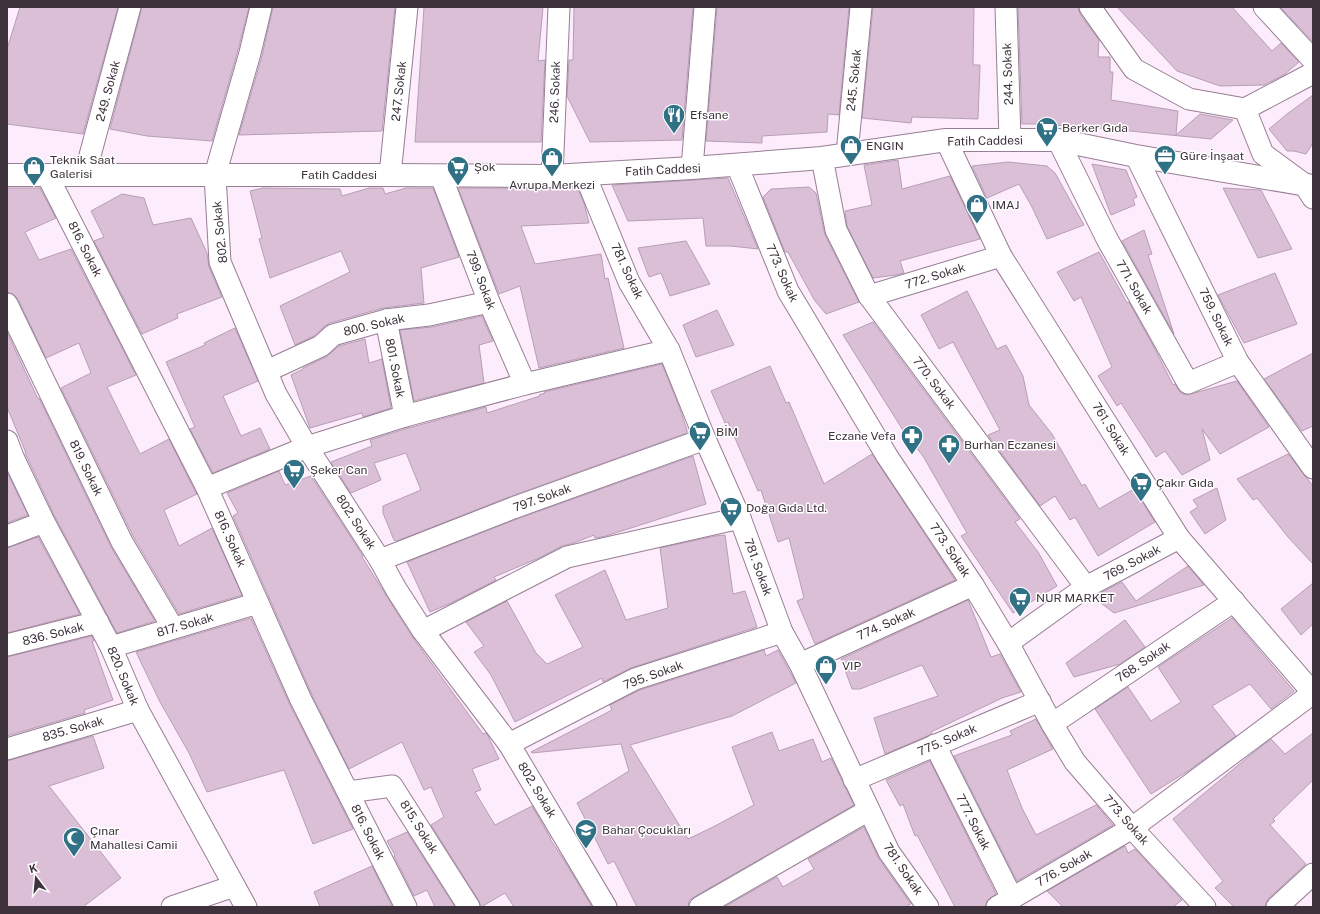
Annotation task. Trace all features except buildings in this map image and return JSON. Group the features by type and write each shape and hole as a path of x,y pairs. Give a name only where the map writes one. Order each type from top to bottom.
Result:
{"main road":[{"name":"Fatih Caddesi","path":"7,175 585,175 822,158 946,140 1058,140 1310,189"}],"street":[{"name":"249. Sokak","path":"86,174 130,7"},
{"name":"802. Sokak","path":"261,7 250,53 215,175 220,262 276,394 307,447 380,560 396,589 423,631 509,744 606,907"},
{"name":"247. Sokak","path":"390,175 407,7"},
{"name":"246. Sokak","path":"552,176 559,7"},
{"path":"692,168 705,7"},
{"name":"245. Sokak","path":"847,154 861,7"},
{"name":"244. Sokak","path":"1006,7 1010,140"},
{"path":"1090,7 1134,69 1188,99 1245,109 1313,73"},
{"path":"1264,7 1313,60"},
{"path":"1245,109 1263,154 1310,189"},
{"name":"761. Sokak","path":"946,140 1001,256 1179,538 1313,693"},
{"name":"771. Sokak","path":"1058,140 1107,239 1188,383 1238,362"},
{"name":"759. Sokak","path":"1136,156 1238,362 1313,468"},
{"name":"770. Sokak","path":"822,158 836,230 869,296 1086,587"},
{"name":"773. Sokak","path":"737,165 788,291 887,456 973,585 1008,643 1052,724 1076,762 1132,828 1205,907"},
{"name":"816. Sokak","path":"47,175 207,488 301,700 406,907"},
{"name":"781. Sokak","path":"585,175 629,282 669,350 705,439 740,518 782,632 800,664 889,852 928,907"},
{"name":"799. Sokak","path":"441,176 489,302 525,384"},
{"name":"772. Sokak","path":"869,296 1001,256"},
{"name":"800. Sokak","path":"267,371 321,346 334,335 386,320 429,315 489,302"},
{"name":"819. Sokak","path":"7,304 122,542 172,628"},
{"name":"801. Sokak","path":"386,320 405,416"},
{"path":"207,488 307,447 405,416 525,384 669,350"},
{"name":"797. Sokak","path":"380,560 513,508 705,439"},
{"name":"820. Sokak","path":"8,445 44,522 111,647 138,710 246,907"},
{"path":"423,631 567,557 740,518"},
{"path":"7,536 44,522"},
{"name":"769. Sokak","path":"1008,643 1086,587 1179,538"},
{"name":"774. Sokak","path":"800,664 973,585"},
{"name":"768. Sokak","path":"1052,724 1234,601"},
{"name":"817. Sokak","path":"111,647 258,603"},
{"name":"836. Sokak","path":"7,645 98,622"},
{"name":"795. Sokak","path":"509,744 635,679 782,632"},
{"name":"776. Sokak","path":"1004,903 1132,828 1313,693"},
{"name":"775. Sokak","path":"854,780 1040,701"},
{"name":"835. Sokak","path":"7,749 138,710"},
{"name":"777. Sokak","path":"935,745 1004,903"},
{"name":"815. Sokak","path":"348,792 392,786 469,907"},
{"path":"700,907 869,810"},
{"path":"1277,907 1313,874"},
{"path":"172,907 234,886"}],"place":[{"name":"Efsane","path":"674,134"},
{"name":"Berker Gıda","path":"1047,148"},
{"name":"ENGIN","path":"851,166"},
{"name":"Güre İnşaat","path":"1165,176"},
{"name":"Avrupa Merkezi","path":"552,178"},
{"name":"Teknik Saat Galerisi","path":"34,186"},
{"name":"Şok","path":"458,186"},
{"name":"IMAJ","path":"977,224"},
{"name":"BİM","path":"700,452"},
{"name":"Eczane Vefa","path":"912,456"},
{"name":"Burhan Eczanesi","path":"949,464"},
{"name":"Şeker Can","path":"294,490"},
{"name":"Çakır Gıda","path":"1141,502"},
{"name":"Doğa Gıda Ltd.","path":"731,528"},
{"name":"NUR MARKET","path":"1020,618"},
{"name":"VIP","path":"826,686"},
{"name":"Bahar Çocukları","path":"586,850"},
{"name":"Çınar Mahallesi Camii","path":"74,858"}]}
